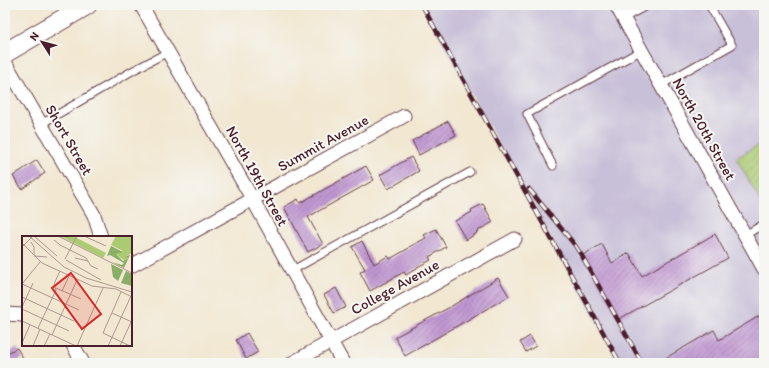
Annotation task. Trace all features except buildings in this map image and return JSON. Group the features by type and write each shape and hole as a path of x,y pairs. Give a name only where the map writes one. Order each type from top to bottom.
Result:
{"main road":[{"path":"5,53 88,5"}],"street":[{"name":"North 19th Street","path":"141,5 253,200 342,363"},
{"name":"North 20th Street","path":"620,12 764,269"},
{"name":"Short Street","path":"5,62 94,215 101,236"},
{"name":"Summit Avenue","path":"132,265 404,116"},
{"name":"College Avenue","path":"292,363 515,239"},
{"path":"5,314 22,315"},
{"path":"73,346 83,363"}],"lane":[{"path":"620,12 633,5"},
{"path":"620,12 648,5"},
{"path":"661,85 732,45 709,5"},
{"path":"553,166 527,114 642,50"},
{"path":"41,124 59,112 168,52"},
{"path":"291,271 470,172"},
{"path":"745,235 764,224"}],"shaded area":[{"path":"422,5 764,5 764,363 620,363"}],"green space":[{"path":"764,142 764,207 736,158"}],"railway":[{"path":"422,5 620,363"},
{"path":"529,189 582,256 642,363"}]}
